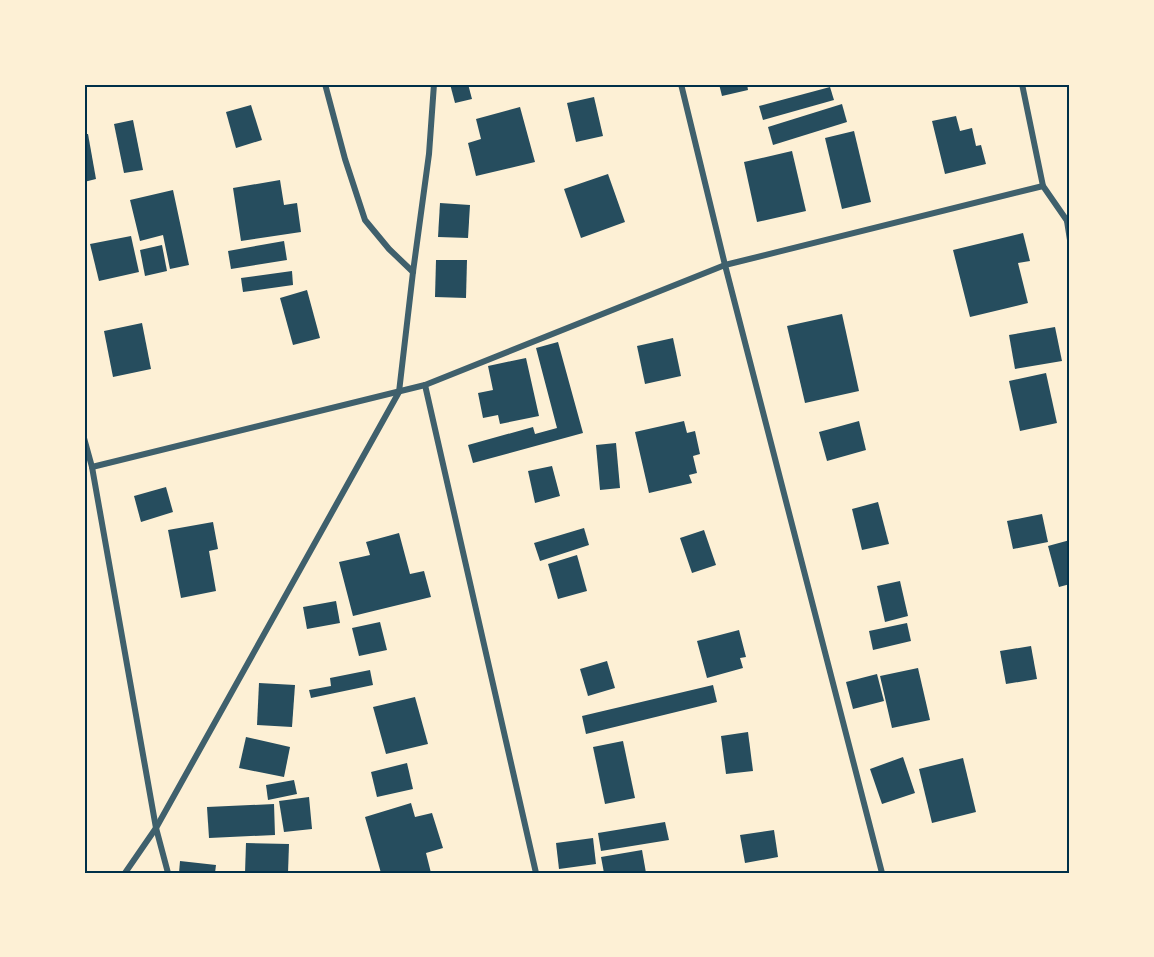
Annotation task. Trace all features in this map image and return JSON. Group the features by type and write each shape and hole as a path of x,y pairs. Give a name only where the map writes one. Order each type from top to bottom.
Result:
{"street":[{"path":"325,84 345,159 365,220 389,249 413,272"},
{"path":"125,873 156,828 399,392 429,154 434,84"},
{"path":"681,84 724,265 882,873"},
{"path":"1022,84 1043,186 1068,223 1070,240"},
{"path":"92,466 425,385 724,265 1043,186"},
{"path":"425,385 536,873"},
{"path":"84,438 92,466 156,828 168,873"}],"building":[{"path":"450,84 468,84 472,99 455,103"},
{"path":"719,84 747,84 748,90 722,96"},
{"path":"830,87 834,100 763,120 759,106"},
{"path":"594,97 603,136 576,142 567,103"},
{"path":"842,104 847,122 773,145 768,127"},
{"path":"251,105 262,140 236,148 226,112"},
{"path":"520,107 535,162 476,176 468,143 481,139 476,119"},
{"path":"956,116 960,131 972,128 976,146 981,145 986,164 945,174 932,121"},
{"path":"133,120 143,170 124,173 114,124"},
{"path":"854,131 871,202 842,209 825,138"},
{"path":"84,134 88,134 96,179 84,182"},
{"path":"792,151 806,211 757,222 744,162"},
{"path":"608,174 625,222 581,238 564,189"},
{"path":"280,180 284,205 297,203 301,232 241,241 233,188"},
{"path":"173,190 189,265 170,269 163,235 140,241 130,200"},
{"path":"440,203 470,205 468,238 438,237"},
{"path":"1023,233 1030,261 1018,263 1028,303 970,317 953,250"},
{"path":"131,236 139,272 99,281 90,244"},
{"path":"284,241 287,260 231,269 228,251"},
{"path":"162,245 167,271 145,276 140,250"},
{"path":"436,260 467,260 466,298 435,297"},
{"path":"292,271 293,285 243,292 241,278"},
{"path":"307,290 320,338 293,345 280,298"},
{"path":"842,314 859,391 805,403 787,326"},
{"path":"142,323 151,369 113,377 104,331"},
{"path":"1055,327 1062,361 1015,369 1009,335"},
{"path":"673,338 681,376 645,384 637,346"},
{"path":"558,342 583,433 473,463 468,445 533,427 535,434 557,428 536,348"},
{"path":"526,358 539,416 500,424 498,415 483,418 478,393 493,390 488,366"},
{"path":"1046,373 1057,423 1020,431 1009,381"},
{"path":"684,421 687,433 695,431 700,454 693,456 697,473 689,475 692,483 649,493 635,432"},
{"path":"859,421 866,450 827,461 819,432"},
{"path":"616,443 620,488 600,490 596,445"},
{"path":"552,466 560,496 535,503 528,471"},
{"path":"166,487 173,512 141,522 134,496"},
{"path":"878,502 889,544 862,550 852,509"},
{"path":"1042,514 1048,542 1013,549 1007,521"},
{"path":"213,522 218,549 209,551 216,591 181,598 168,530"},
{"path":"584,528 589,545 540,561 534,543"},
{"path":"704,530 716,565 692,573 680,538"},
{"path":"399,533 410,574 424,571 431,597 353,616 339,562 370,555 366,542"},
{"path":"1070,540 1070,584 1059,587 1048,546"},
{"path":"577,555 587,591 558,599 548,564"},
{"path":"900,581 908,616 885,622 877,586"},
{"path":"336,601 340,623 307,629 303,607"},
{"path":"380,622 387,650 359,656 352,628"},
{"path":"907,623 911,641 873,650 869,631"},
{"path":"739,630 746,657 740,658 743,668 707,678 697,641"},
{"path":"1031,646 1037,679 1006,684 1000,651"},
{"path":"607,661 615,688 588,696 580,669"},
{"path":"918,668 930,720 892,728 880,676"},
{"path":"370,670 373,685 311,698 309,690 331,686 330,678"},
{"path":"877,674 884,701 853,709 846,682"},
{"path":"259,683 295,685 292,727 257,725"},
{"path":"713,685 717,702 586,734 582,716"},
{"path":"415,697 428,744 386,754 373,707"},
{"path":"748,732 753,771 726,774 721,736"},
{"path":"246,737 290,747 284,777 239,768"},
{"path":"623,741 635,798 605,804 593,747"},
{"path":"903,757 915,793 882,804 870,769"},
{"path":"963,758 976,812 932,823 919,769"},
{"path":"407,763 413,789 377,797 371,772"},
{"path":"294,780 297,794 268,800 266,785"},
{"path":"309,797 312,829 284,832 279,801"},
{"path":"411,803 415,817 432,813 443,848 426,853 431,873 381,873 365,817"},
{"path":"274,804 275,835 209,838 207,807"},
{"path":"665,822 669,840 601,851 598,833"},
{"path":"774,830 778,857 745,863 740,835"},
{"path":"593,838 596,864 559,869 556,843"},
{"path":"246,843 289,844 288,873 245,873"},
{"path":"642,850 646,873 604,873 601,857"},
{"path":"180,861 216,865 215,873 179,873"}]}
